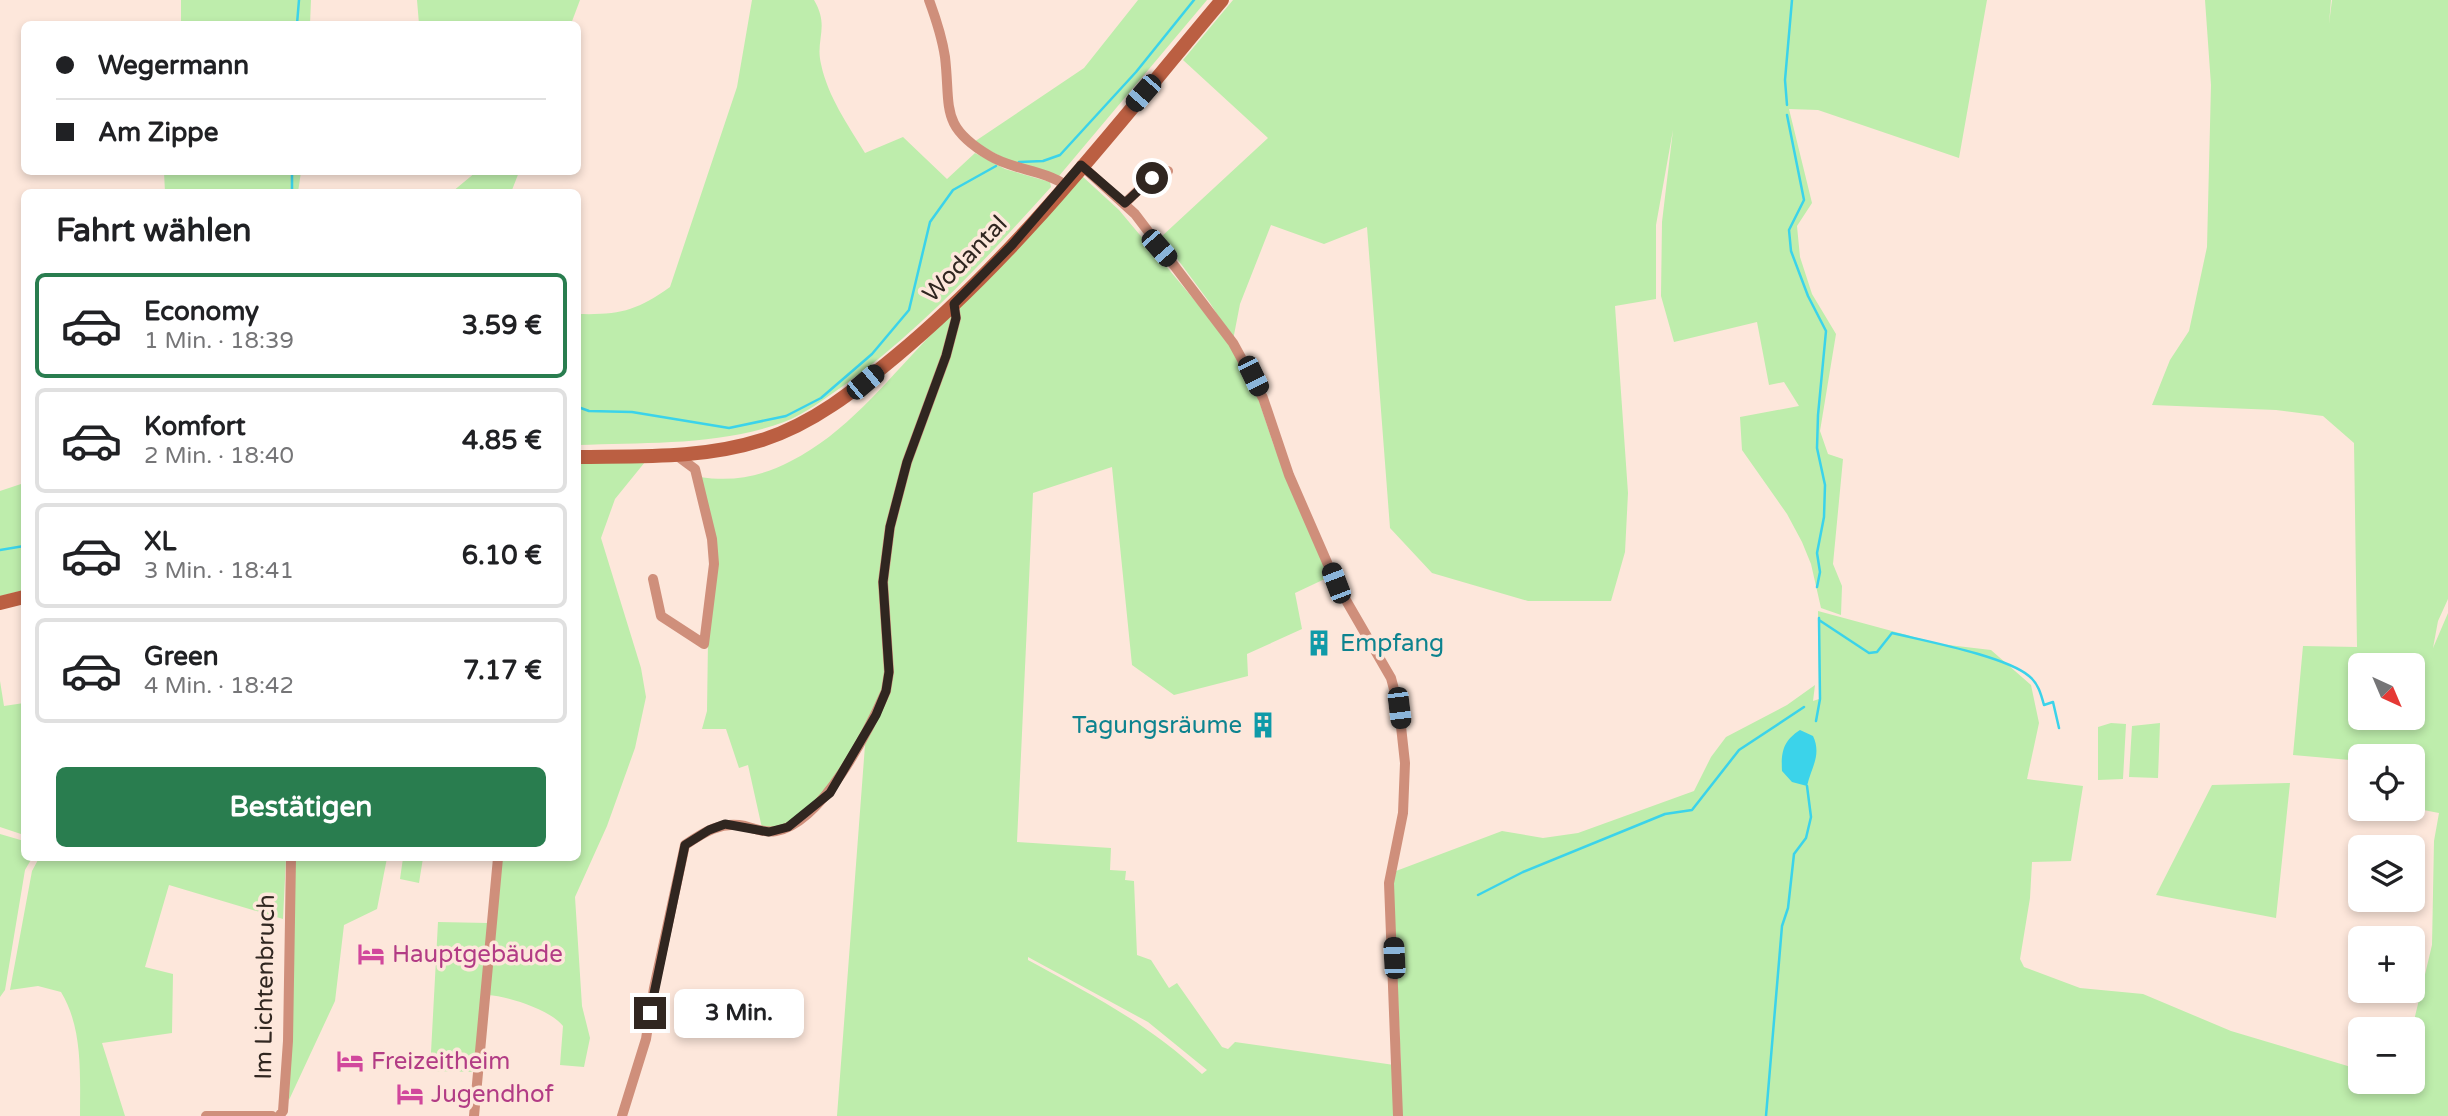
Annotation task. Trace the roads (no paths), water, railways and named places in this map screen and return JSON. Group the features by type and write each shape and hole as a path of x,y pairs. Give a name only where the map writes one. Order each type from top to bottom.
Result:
{"main road":[{"name":"Wodantal","path":"581,457 676,455 762,440 821,413 865,382 954,304 1065,185 1222,0"},
{"path":"0,603 21,598"}],"street":[{"path":"929,0 942,40 945,95 953,124 970,145 1001,163 1065,185"},
{"path":"1081,165 1125,203 1211,311 1253,376 1289,475 1336,583 1379,656 1396,692 1405,763 1403,813 1389,883 1398,1116"},
{"path":"1125,203 1152,178 1168,171"},
{"path":"622,1116 646,1039 654,988 685,845 709,830 725,824 779,831 806,814 830,793 886,691 889,663 883,582 890,527 907,462 946,356 956,318 954,304"},
{"path":"653,579 661,616 704,644 714,564 712,539 695,469 676,455"},
{"name":"Im Lichtenbruch","path":"279,1116 283,1111 288,1041 291,861"},
{"path":"474,1116 498,861"},
{"path":"206,1116 272,1116"}],"water":[{"path":"1800,730 1813,736 1816,749 1807,786 1792,782 1782,771 1784,748 1790,738"}],"waterway":[{"path":"297,21 299,0"},
{"path":"1019,162 1043,161 1060,155 1136,72 1194,0"},
{"path":"1787,105 1785,80 1792,0"},
{"path":"1787,115 1804,200 1789,230 1791,251 1808,296 1826,331 1818,415 1817,448 1825,485 1824,517 1817,553 1820,572 1817,587"},
{"path":"581,408 589,411 632,412 729,428 786,416 821,398 872,354 909,310 930,222 953,190 996,166"},
{"path":"292,175 292,189"},
{"path":"0,550 21,546"},
{"path":"1816,721 1820,699 1819,618"},
{"path":"1819,620 1869,653 1877,652 1892,633 1964,650 2018,669 2035,682 2044,705 2053,702 2059,728"},
{"path":"1478,895 1523,872 1665,814 1692,810 1739,750 1804,707"},
{"path":"1766,1116 1782,926 1788,908 1794,854 1806,838 1811,817 1807,786"}],"place":[{"name":"Empfang","path":"1319,643"},
{"name":"Tagungsräume","path":"1263,725"},
{"name":"Hauptgebäude","path":"371,954"},
{"name":"Freizeitheim","path":"350,1061"},
{"name":"Jugendhof","path":"410,1094"}]}
